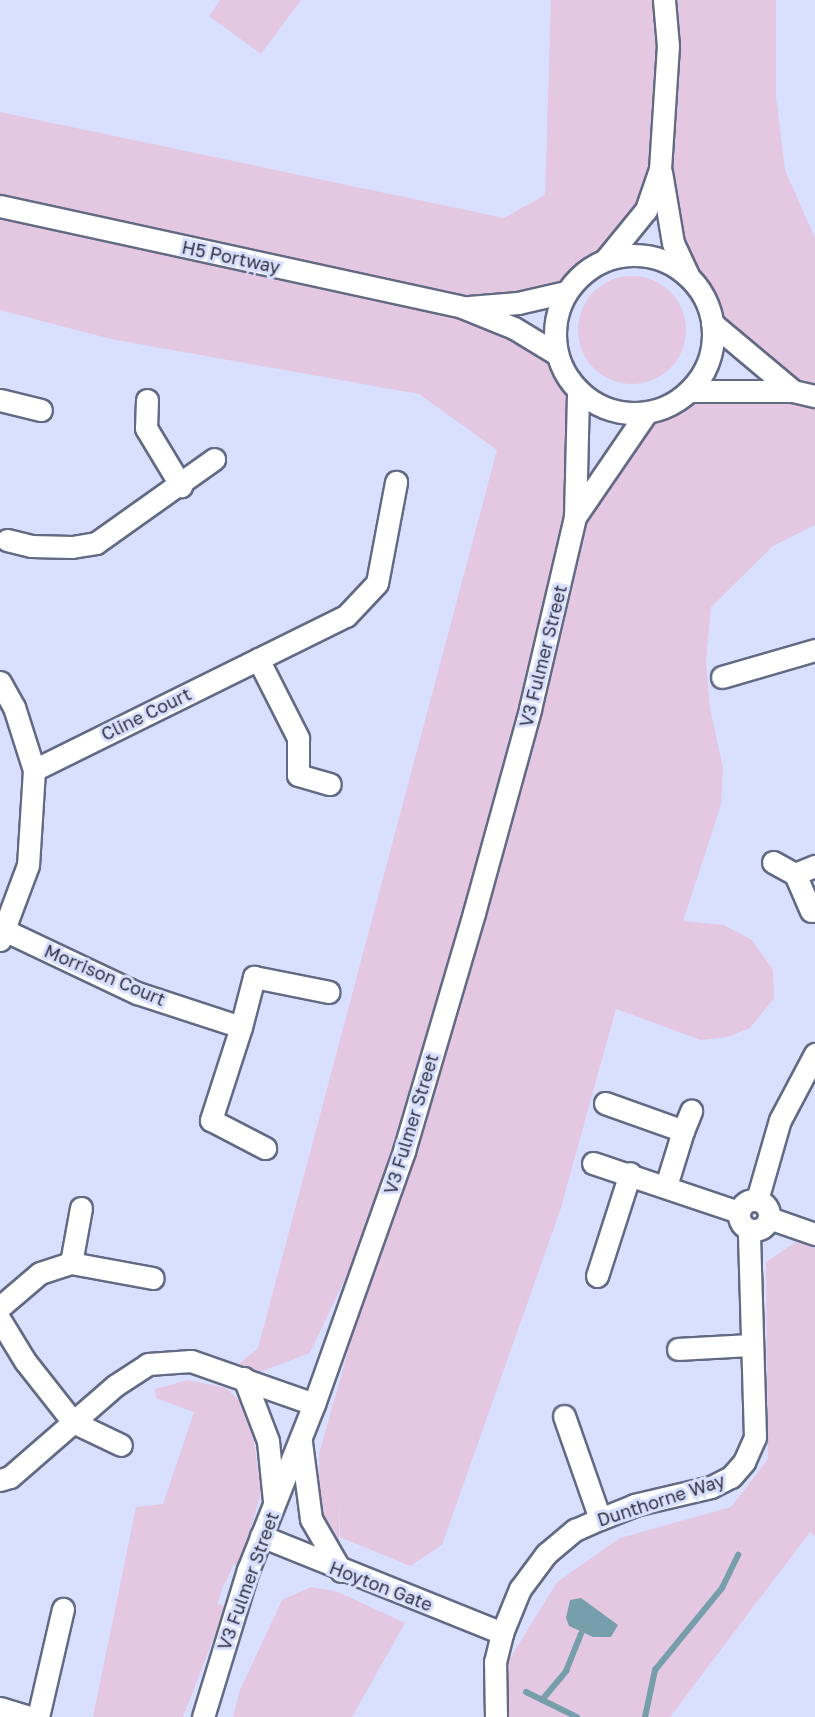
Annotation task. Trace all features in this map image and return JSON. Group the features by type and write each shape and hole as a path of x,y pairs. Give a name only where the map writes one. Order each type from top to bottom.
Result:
{"street":[{"path":"664,0 668,46 660,169 673,243 690,278 704,298 712,323 712,348 703,371 689,391 668,405 647,412 622,412 598,405 578,390 557,354 558,312 566,292 581,275 606,260 628,255 651,256 690,278"},
{"path":"606,260 646,210 660,169"},
{"name":"H5 Portway","path":"0,206 462,307 514,328 557,354"},
{"name":"H5 Portway","path":"462,307 518,303 566,292"},
{"path":"712,323 793,391"},
{"name":"V3 Fulmer Street","path":"203,1717 248,1570 314,1404 408,1140 477,902 562,577 575,517 578,390"},
{"path":"689,391 793,391 815,396"},
{"path":"0,400 41,410"},
{"path":"147,400 146,428 181,486"},
{"name":"V3 Fulmer Street","path":"575,517 647,412"},
{"path":"2,537 72,547 96,543 181,486 214,459"},
{"name":"Cline Court","path":"34,770 346,616 377,583 396,482"},
{"path":"722,677 815,650"},
{"path":"258,659 298,738 298,774 330,784"},
{"path":"0,682 14,707 34,770 28,865 2,933"},
{"path":"773,861 795,874 811,911"},
{"path":"795,874 815,866"},
{"name":"Morrison Court","path":"2,933 137,993 241,1027"},
{"path":"265,1148 211,1120 241,1027 254,977 329,992"},
{"path":"756,1200 780,1120 815,1054"},
{"path":"605,1103 687,1121 666,1186"},
{"path":"593,1163 666,1186 744,1221 764,1227 769,1218 767,1207 756,1200 746,1202 744,1221"},
{"path":"597,1276 630,1173"},
{"path":"71,1263 81,1208"},
{"path":"769,1218 815,1234"},
{"name":"Dunthorne Way","path":"496,1717 495,1662 502,1633 520,1589 546,1554 575,1530 634,1505 711,1487 731,1477 744,1462 755,1437 744,1221"},
{"path":"0,1307 40,1273 71,1263 153,1278"},
{"path":"0,1320 25,1361 73,1422 121,1445"},
{"path":"678,1349 749,1345"},
{"path":"0,1480 10,1477 44,1451 116,1385 148,1364 191,1361 314,1404"},
{"path":"244,1378 268,1441 275,1504"},
{"path":"564,1416 600,1519"},
{"path":"300,1439 311,1519 340,1571"},
{"name":"Hoyton Gate","path":"261,1536 340,1571 502,1633"},
{"path":"38,1717 63,1610"},
{"path":"0,1708 29,1717"}],"shaded area":[{"path":"220,0 301,0 261,54 209,16"},
{"path":"551,0 776,0 776,96 785,170 815,238 815,525 773,546 711,607 706,663 710,708 723,767 721,805 683,921 724,925 752,940 773,970 774,998 750,1028 728,1037 701,1040 616,1009 560,1211 442,1545 410,1566 340,1537 339,1501 339,1544 319,1510 319,1454 403,1156 310,1353 244,1378 228,1373 258,1348 497,450 419,394 111,339 0,310 0,112 504,218 545,195","holes":["660,171 690,278 704,298 712,323 792,391 689,391 668,405 647,412 575,515 578,390 557,354 464,307 566,292 581,275 606,259"]},
{"path":"632,276 653,280 671,291 682,309 686,330 682,351 671,369 653,380 632,384 611,380 593,369 582,351 578,330 582,309 593,291 611,280"},
{"path":"796,1242 815,1248 815,1536 810,1532 670,1717 506,1717 509,1660 557,1582 620,1538 731,1507 768,1459 766,1262"},
{"path":"188,1380 226,1388 250,1411 261,1493 240,1565 234,1564 217,1604 226,1606 183,1717 93,1717 136,1507 163,1504 194,1412 156,1398 155,1389"},
{"path":"311,1587 338,1592 405,1623 352,1717 233,1717 240,1690 282,1600"},
{"path":"581,1598 618,1625 611,1637 593,1637 569,1626 566,1618 570,1600"}],"waterway":[{"path":"645,1717 655,1670 722,1588 738,1555"},
{"path":"542,1700 566,1671 581,1634"},
{"path":"526,1692 577,1717"}]}
